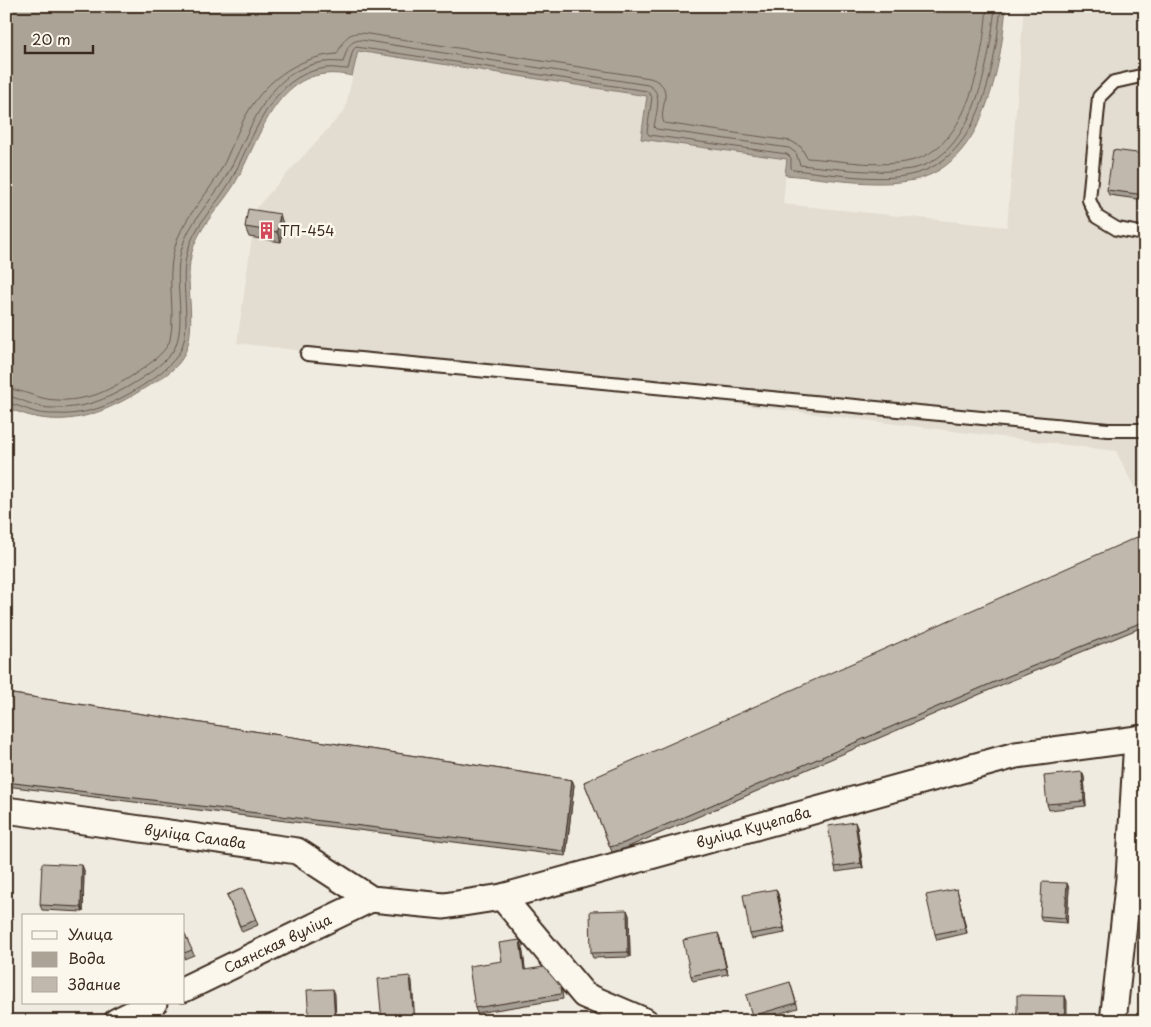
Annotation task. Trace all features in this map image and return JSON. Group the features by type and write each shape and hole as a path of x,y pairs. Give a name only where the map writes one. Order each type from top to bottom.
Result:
{"street":[{"path":"1113,1021 1137,879 1141,738"},
{"name":"вуліца Куцепава","path":"370,899 444,906 502,897 1016,755 1141,738"},
{"name":"вуліца Салава","path":"6,810 297,851 370,899"},
{"path":"502,897 584,995 646,1021"},
{"name":"Саянская вуліца","path":"185,989 370,899"},
{"path":"117,1021 152,1004"}],"lane":[{"path":"1145,75 1114,82 1099,97 1089,200 1097,217 1117,229 1145,234"},
{"path":"307,354 1098,429 1145,430"}],"shaded area":[{"path":"1024,6 1145,6 1145,486 1135,489 1116,451 237,343 256,208 345,110 358,51 647,96 641,139 787,159 783,204 1007,227"}],"water":[{"path":"6,6 1006,6 1004,30 993,83 985,110 973,134 958,155 938,171 914,180 898,182 866,183 785,175 787,159 641,139 647,96 358,51 352,76 327,74 306,79 289,90 275,106 234,185 198,236 189,269 190,333 188,345 180,362 163,377 131,397 97,412 80,417 62,419 26,415 6,407"}],"building":[{"path":"1113,150 1145,154 1145,195 1107,190"},
{"path":"248,209 280,214 277,232 245,227"},
{"path":"1137,537 1145,553 1145,621 1006,677 624,843 610,847 584,782"},
{"path":"6,693 572,780 564,851 6,782"},
{"path":"1082,772 1084,801 1047,804 1044,776"},
{"path":"855,822 861,863 835,867 828,826"},
{"path":"42,863 82,865 81,907 40,905"},
{"path":"1042,882 1067,883 1065,918 1040,916"},
{"path":"243,888 256,920 240,926 227,895"},
{"path":"776,889 784,928 750,934 743,895"},
{"path":"957,889 965,928 935,934 926,895"},
{"path":"627,910 628,952 591,953 590,911"},
{"path":"1144,918 1145,941 1142,941"},
{"path":"718,933 726,968 691,976 683,940"},
{"path":"185,935 192,950 185,953"},
{"path":"520,940 524,970 544,967 560,986 561,994 475,1008 469,966 502,961 499,943"},
{"path":"410,976 414,1021 382,1021 378,979"},
{"path":"790,982 796,1003 752,1016 746,995"},
{"path":"6,983 11,1021 6,1021"},
{"path":"333,989 335,1021 302,1021 309,1020 307,990"},
{"path":"1017,995 1065,996 1065,1021 1017,1021"}],"place":[{"name":"ТП-454","path":"266,231"}]}
